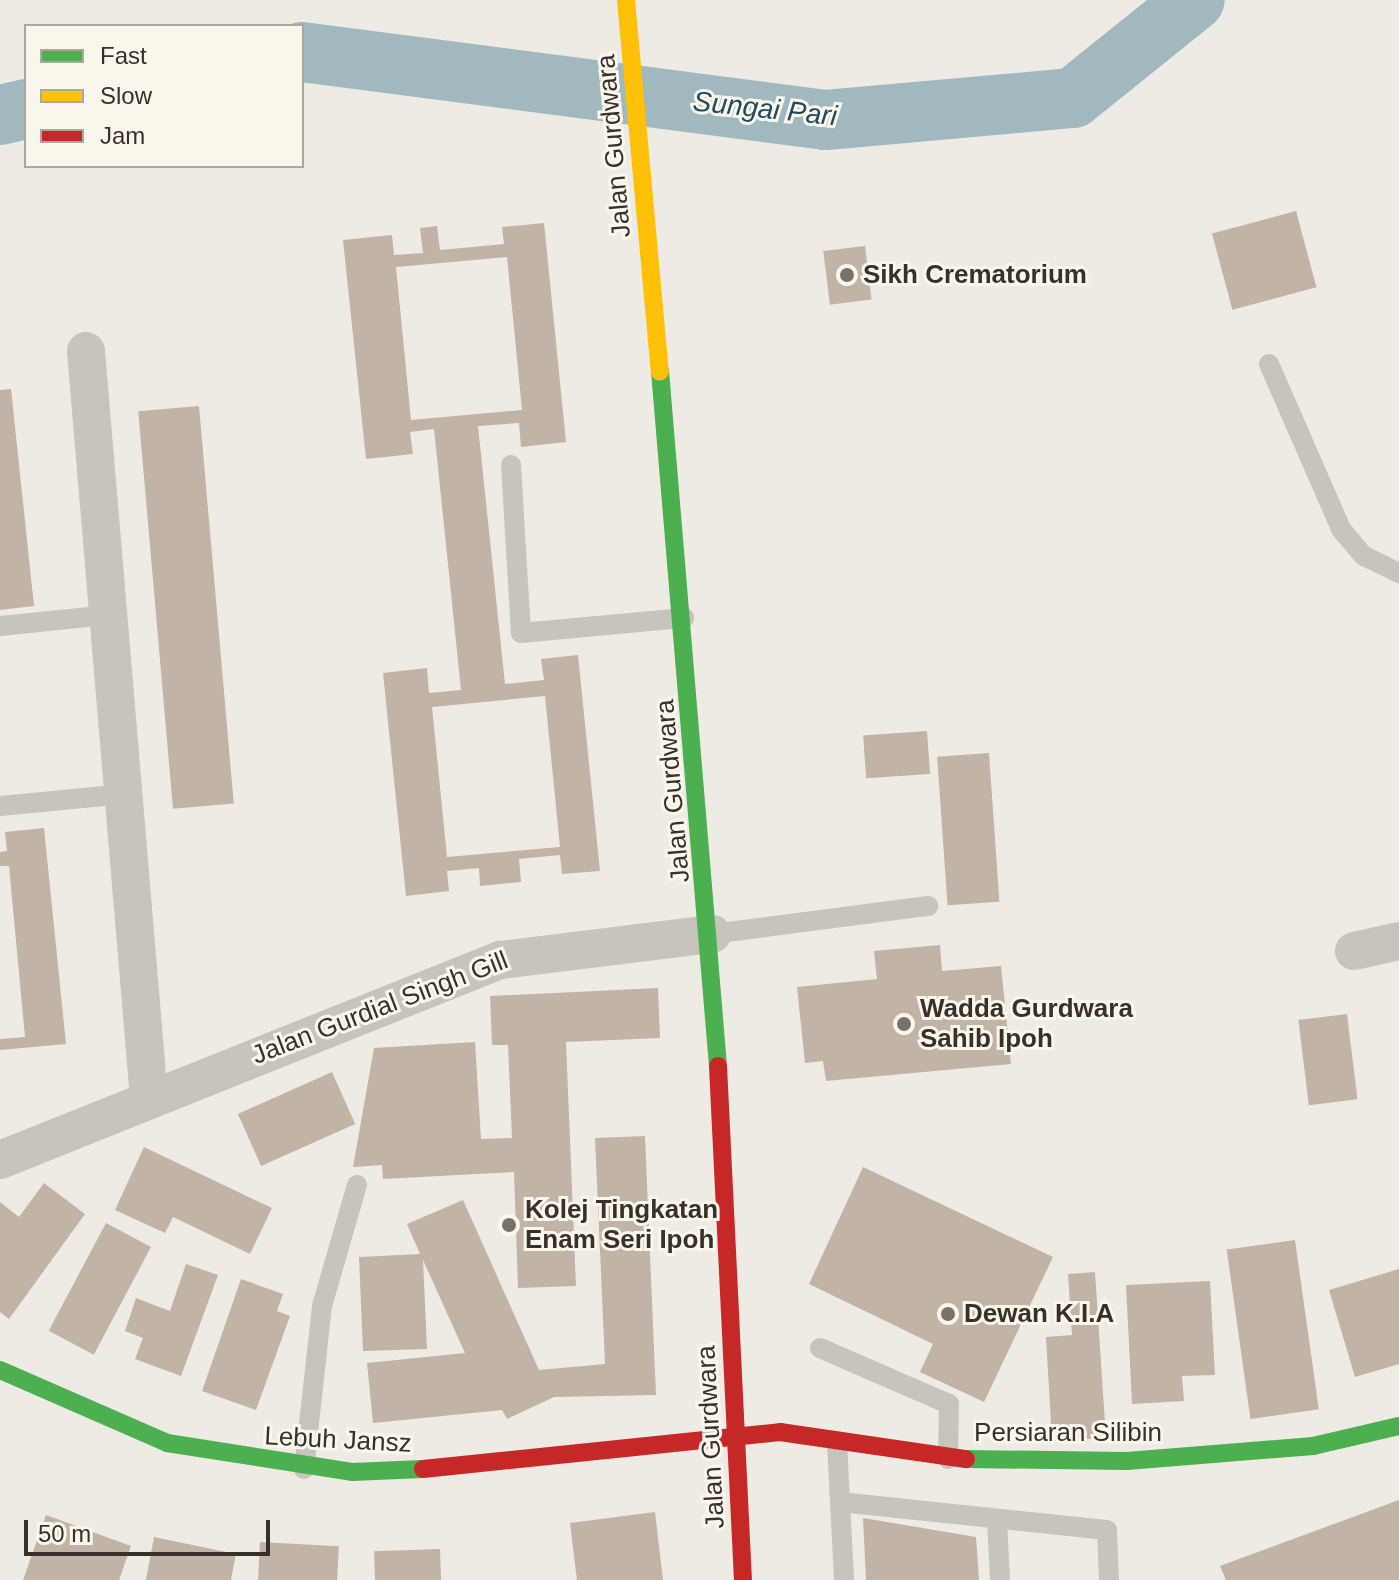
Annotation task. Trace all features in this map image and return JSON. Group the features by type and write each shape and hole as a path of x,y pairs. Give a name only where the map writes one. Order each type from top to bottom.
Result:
{"street":[{"name":"Jalan Gurdwara","path":"626,0 712,934 743,1580"},
{"path":"86,351 149,1098"},
{"name":"Jalan Gurdial Singh Gill","path":"0,1160 500,960 712,934"},
{"path":"1354,951 1399,941"},
{"name":"Lebuh Jansz","path":"0,1370 167,1443 304,1469 411,1472 737,1434"},
{"name":"Persiaran Silibin","path":"737,1434 837,1442 948,1459 1127,1461 1258,1453 1399,1426"}],"lane":[{"path":"1269,364 1341,529 1364,556 1399,573"},
{"path":"511,465 521,633 684,618"},
{"path":"0,626 109,615"},
{"path":"0,806 124,794"},
{"path":"712,934 928,906"},
{"path":"304,1469 322,1306 357,1185"},
{"path":"820,1348 949,1404 948,1459"},
{"path":"837,1442 844,1580"},
{"path":"840,1502 1107,1530 1109,1580"},
{"path":"997,1519 1000,1580"}],"building":[{"path":"1296,211 1316,287 1232,310 1212,234"},
{"path":"544,223 566,442 521,447 519,423 478,426 505,684 544,680 541,659 578,655 600,871 562,874 560,855 519,859 521,882 480,886 479,868 447,871 449,891 406,896 383,673 427,668 429,693 461,690 434,429 410,432 413,454 366,459 343,240 392,235 394,255 423,253 420,228 437,226 440,250 504,244 502,227","holes":["507,257 522,410 411,420 396,267","545,696 560,847 447,857 432,707"]},
{"name":"Sikh Crematorium","path":"865,246 872,300 830,305 823,251"},
{"path":"11,389 34,606 0,610 0,390"},
{"path":"199,406 234,803 173,809 138,411"},
{"path":"927,731 930,774 866,778 863,735"},
{"path":"989,753 999,902 948,905 937,757"},
{"path":"44,828 66,1044 0,1050 0,1039 25,1037 9,866 0,866 0,852 7,851 5,832"},
{"name":"Wadda Gurdwara Sahib Ipoh","path":"940,945 942,971 1001,966 1011,1064 826,1081 823,1061 805,1063 797,987 877,979 874,951"},
{"path":"658,988 660,1038 566,1042 576,1286 518,1288 514,1172 383,1179 382,1165 353,1167 374,1048 475,1042 481,1139 512,1138 508,1045 492,1045 490,996"},
{"path":"1347,1014 1357,1099 1309,1105 1298,1020"},
{"path":"332,1072 355,1124 261,1166 238,1114"},
{"path":"645,1136 656,1395 554,1397 507,1419 502,1410 373,1423 367,1363 465,1353 423,1260 427,1349 363,1351 359,1257 420,1254 407,1224 463,1200 539,1370 605,1364 595,1138"},
{"path":"144,1147 272,1208 250,1254 173,1217 165,1233 115,1210"},
{"name":"Dewan K.I.A","path":"863,1167 1053,1257 984,1402 920,1372 933,1344 809,1284"},
{"path":"44,1183 85,1214 9,1319 0,1312 0,1202 19,1217"},
{"path":"106,1223 151,1247 94,1355 49,1331"},
{"path":"1295,1240 1319,1409 1250,1419 1227,1250"},
{"path":"186,1264 218,1275 181,1376 135,1359 143,1338 125,1331 136,1298 170,1311"},
{"path":"1399,1269 1399,1364 1355,1377 1329,1290"},
{"path":"1095,1272 1106,1438 1052,1441 1046,1337 1072,1335 1068,1274"},
{"path":"241,1279 283,1294 277,1311 290,1316 256,1410 202,1391"},
{"path":"1210,1281 1215,1375 1182,1376 1184,1401 1132,1404 1126,1285"},
{"path":"1399,1500 1399,1580 1226,1580 1220,1566"},
{"path":"655,1512 663,1580 577,1580 570,1523"},
{"path":"46,1515 131,1546 119,1580 23,1580"},
{"path":"863,1518 976,1537 979,1580 866,1580"},
{"path":"154,1537 236,1554 231,1580 146,1580"},
{"path":"260,1542 339,1546 337,1580 258,1580"},
{"path":"440,1549 441,1580 375,1580 374,1551"}],"waterway":[{"name":"Sungai Pari","path":"304,52 826,120 1073,98 1195,0"},
{"name":"Sungai Pari","path":"0,115 24,109"}],"traffic: fast":[{"path":"660,371 718,1066"},
{"path":"0,1370 167,1443 352,1472 423,1469"},
{"path":"966,1459 1127,1461 1313,1446 1399,1426"}],"traffic: slow":[{"path":"626,0 660,371"}],"traffic: jam":[{"path":"718,1066 743,1580"},
{"path":"423,1469 780,1432 966,1459"}],"place":[{"name":"Sikh Crematorium","path":"847,275"},
{"name":"Wadda Gurdwara Sahib Ipoh","path":"904,1024"},
{"name":"Kolej Tingkatan Enam Seri Ipoh","path":"509,1225"},
{"name":"Dewan K.I.A","path":"948,1314"}]}
